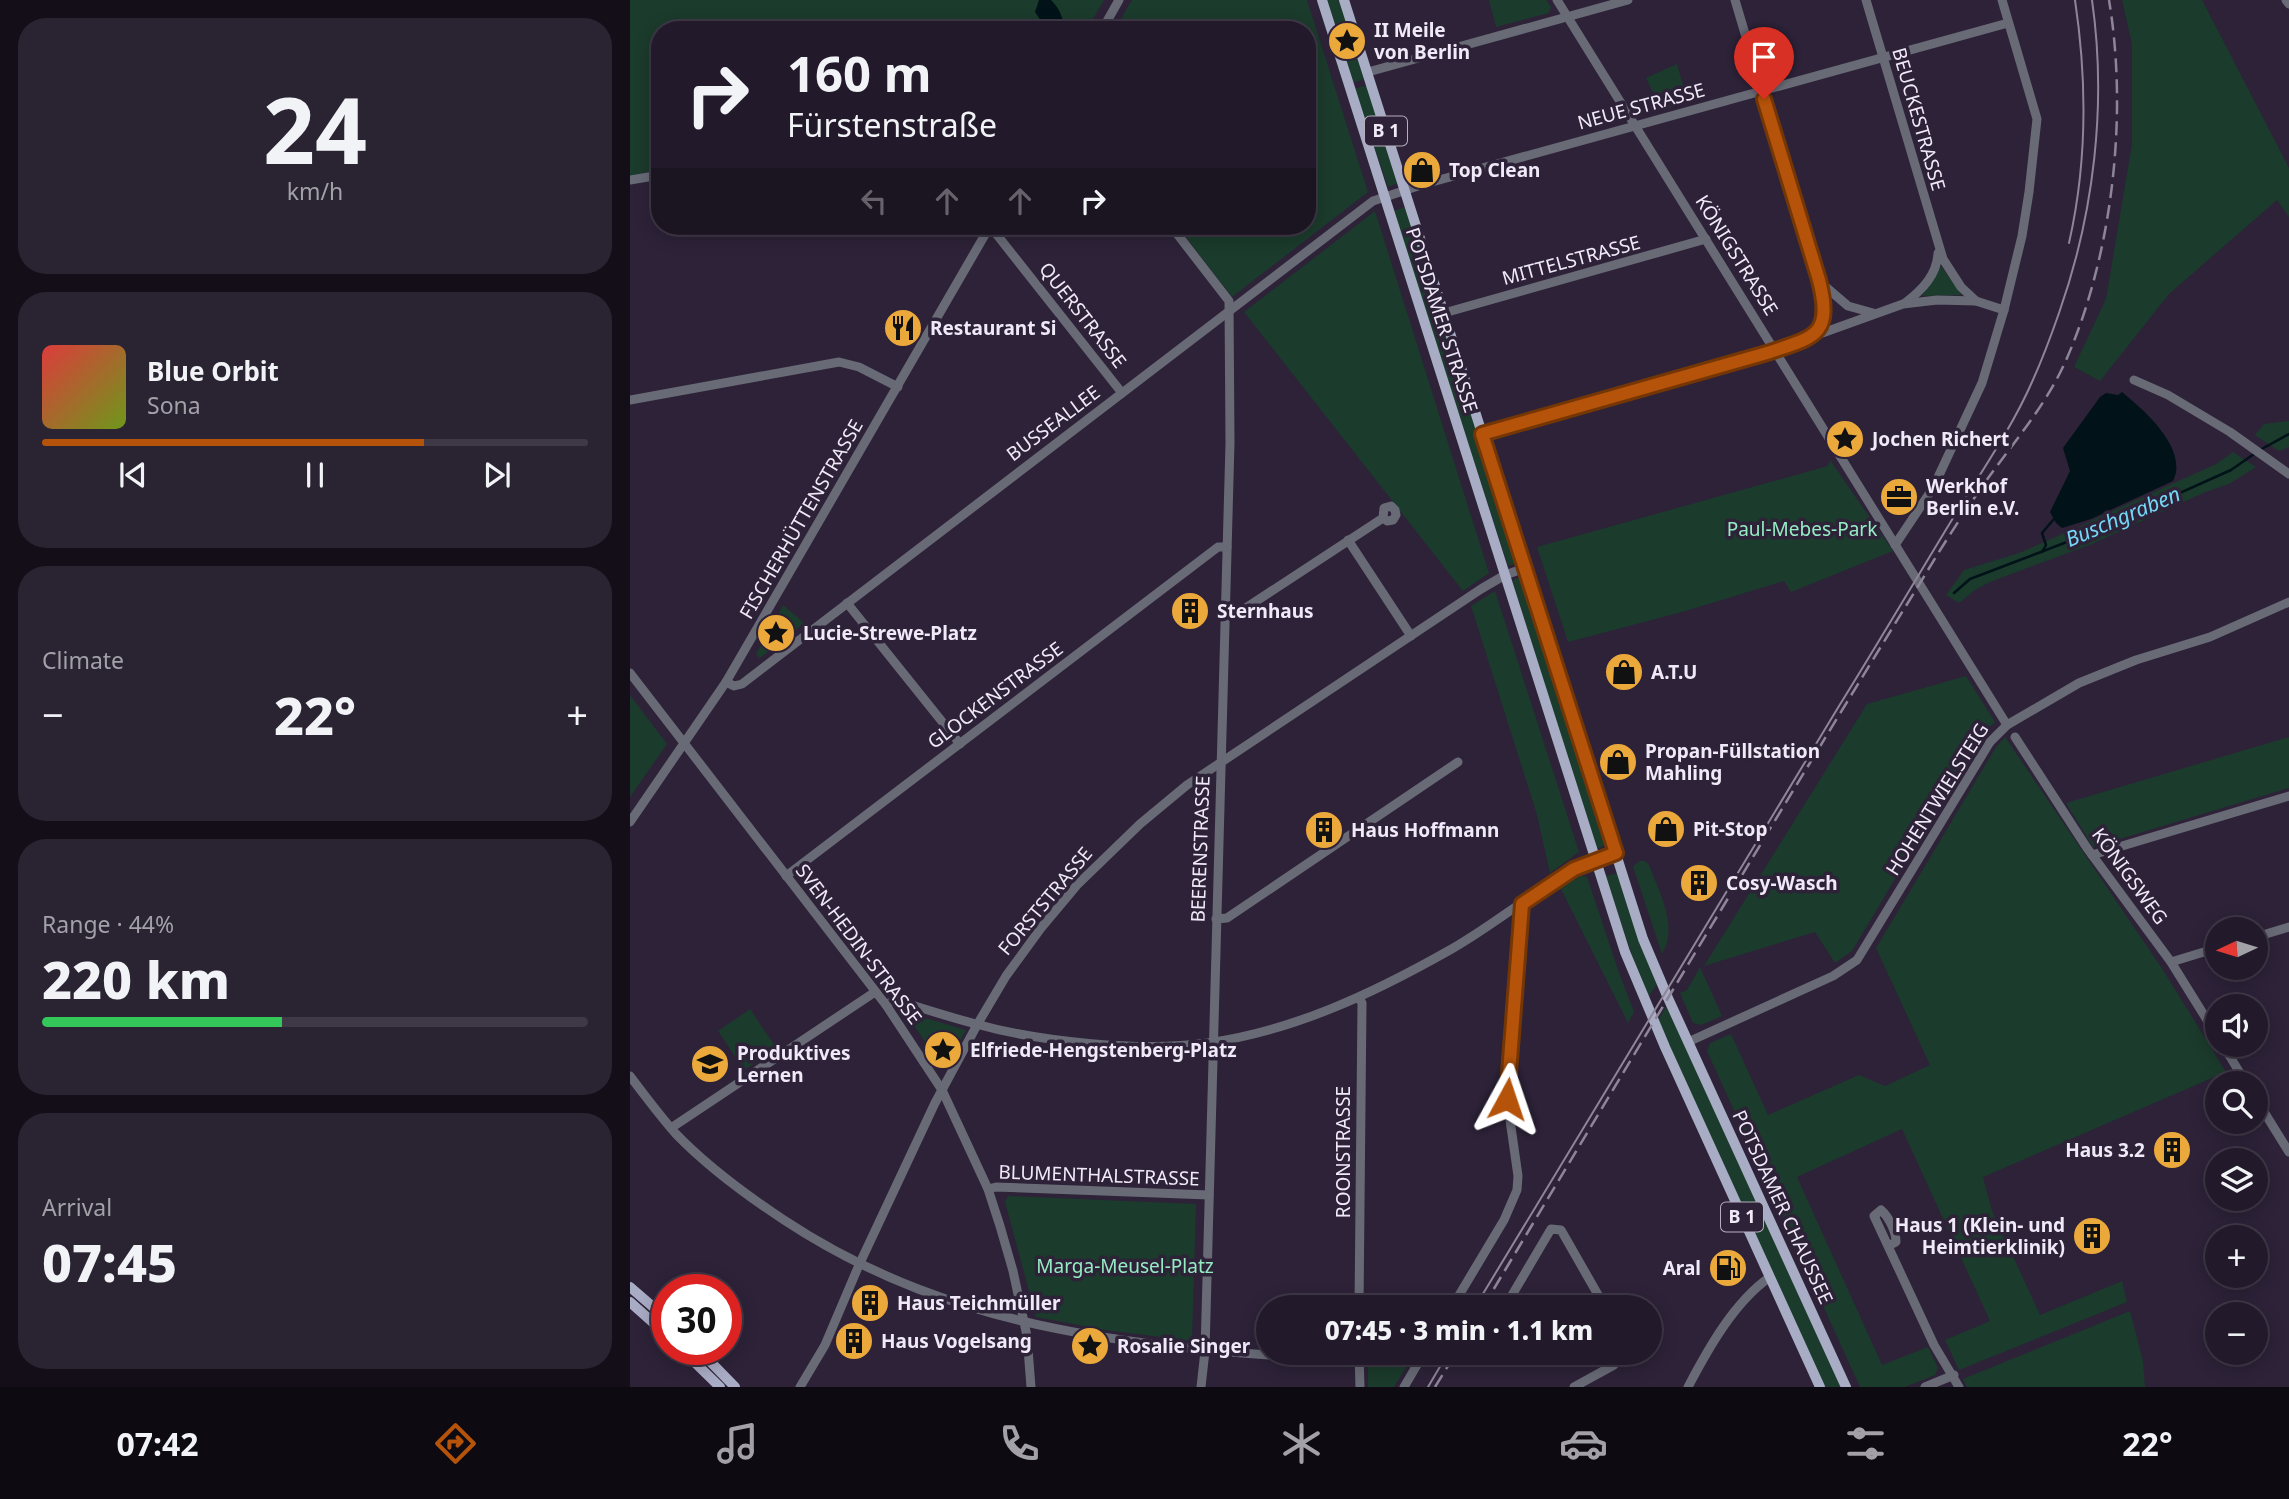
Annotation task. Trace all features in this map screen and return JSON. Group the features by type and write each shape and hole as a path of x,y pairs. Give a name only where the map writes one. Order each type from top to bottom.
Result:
{"main road":[{"name":"POTSDAMER STRASSE","path":"1322,0 1625,952 1665,1047"},
{"name":"POTSDAMER STRASSE","path":"1345,0 1616,853 1651,959 1688,1042"},
{"name":"POTSDAMER CHAUSSEE","path":"1688,1042 1846,1387"},
{"name":"POTSDAMER CHAUSSEE","path":"1665,1047 1820,1387"},
{"path":"630,1287 651,1305"},
{"path":"630,1302 651,1321"},
{"path":"697,1365 720,1387"},
{"path":"714,1365 735,1387"}],"street":[{"path":"1107,21 1119,0"},
{"name":"KÖNIGSTRASSE","path":"1557,0 2007,725"},
{"path":"1367,72 1628,0"},
{"path":"1735,0 1825,303 1825,316 1821,327 1812,337"},
{"name":"BEUCKESTRASSE","path":"1866,0 1939,247 1950,273 1976,301"},
{"path":"1895,545 1933,488 1982,383 2004,310 2027,208 2037,124 2001,0"},
{"name":"NEUE STRASSE","path":"1405,190 2008,23"},
{"path":"630,180 651,176"},
{"name":"BUSSEALLEE","path":"726,682 734,686 742,684 1373,201 1405,190"},
{"name":"FISCHERHÜTTENSTRASSE","path":"630,822 726,682 985,235"},
{"name":"QUERSTRASSE","path":"997,235 1122,393"},
{"path":"1178,235 1229,301 1228,312"},
{"name":"MITTELSTRASSE","path":"1444,313 1706,239"},
{"path":"1903,304 1919,293 1927,282 1938,260 1939,247"},
{"path":"1819,280 1827,290 1848,306 1875,313"},
{"path":"1482,434 1775,350 1903,304 1937,300 1976,301 2004,310"},
{"name":"BEERENSTRASSE","path":"1200,1387 1205,1351 1227,547 1230,398 1228,312"},
{"path":"630,400 839,362 852,364 898,387"},
{"path":"2134,380 2168,395 2249,445 2289,474"},
{"path":"1225,615 1235,615 1382,517"},
{"path":"1348,540 1411,636"},
{"name":"GLOCKENSTRASSE","path":"786,876 1218,547 1227,547"},
{"name":"FORSTSTRASSE","path":"800,1387 825,1345 859,1265 942,1090 977,1025 1006,976 1076,885 1157,808 1411,636 1505,575 1525,568"},
{"name":"HOHENTWIELSTEIG","path":"1688,1042 1833,976 1857,960 1990,742 2007,725 2079,683 2136,660 2210,637 2289,602"},
{"path":"847,603 960,744"},
{"name":"SVEN-HEDIN-STRASSE","path":"630,673 886,1005 942,1090 988,1189 1013,1271 1024,1322 1031,1387"},
{"name":"KÖNIGSWEG","path":"2015,737 2092,855 2171,962 2205,1017"},
{"path":"1216,919 1227,918 1458,762"},
{"path":"2092,855 2289,796"},
{"path":"886,1005 895,1000 977,1025 1085,1042 1138,1045 1212,1042 1289,1024 1359,998 1454,948 1574,869 1616,853"},
{"path":"1459,1295 1512,1205 1517,1190 1518,1176 1507,1099 1522,904"},
{"path":"2268,933 2289,927"},
{"path":"2171,962 2205,952"},
{"path":"671,1128 875,992"},
{"name":"ROONSTRASSE","path":"1359,998 1362,1003 1359,1295"},
{"path":"630,1076 671,1128 717,1172 807,1236 859,1265 942,1299 1024,1322 1107,1339 1205,1351 1256,1353"},
{"path":"2268,1118 2289,1152"},
{"name":"BLUMENTHALSTRASSE","path":"988,1189 998,1187 1209,1195"},
{"path":"1512,1295 1551,1229 1560,1230 1598,1295"},
{"path":"1888,1246 1934,1345 1959,1387"},
{"path":"1688,1387 1724,1328 1760,1284 1770,1277"},
{"path":"1359,1365 1360,1387"},
{"path":"1404,1387 1417,1365"},
{"path":"1574,1387 1614,1365"},
{"path":"1925,1387 1954,1376"}],"green space":[{"path":"630,0 1104,0 1092,21 651,21 651,171 630,176"},
{"path":"1132,0 1307,0 1314,21 1119,21"},
{"path":"1326,0 1340,0 1366,79 1352,83"},
{"path":"1489,0 1546,0 1551,7 1549,13 1496,27"},
{"path":"2122,0 2202,0 2289,168 2289,217 2277,200 2169,294 2100,381 2074,367 2106,299 2132,144 2132,44"},
{"path":"1316,28 1368,192 1316,232"},
{"path":"1677,64 1688,103 1664,109 1660,94 1652,91 1646,78"},
{"path":"1367,85 1398,183 1388,187 1354,89"},
{"path":"1406,207 1518,560 1518,563 1508,566 1393,211"},
{"path":"1375,211 1489,573 1463,591 1244,312"},
{"path":"1184,235 1312,235 1232,297"},
{"path":"1940,265 1962,295 1922,296"},
{"path":"2289,421 2289,447 2279,451 2255,435 2264,424"},
{"path":"2233,452 2256,467 2229,484 2203,493 2092,544 1990,582 1959,603 1946,595 1964,570 2019,553 2049,540 2216,464"},
{"name":"Paul-Mebes-Park","path":"1830,460 1893,551 1791,592 1784,581 1682,612 1568,642 1537,547 1828,466"},
{"path":"1522,577 1608,844 1596,849 1512,580"},
{"path":"1495,591 1579,852 1550,873 1537,815 1471,606"},
{"path":"783,605 804,623 760,658 756,654"},
{"path":"1966,676 1995,722 1981,735 1852,951 1835,963 1815,932 1704,966 1867,704"},
{"path":"630,695 667,744 630,797"},
{"path":"2005,737 2163,970 2205,1038 2205,1057 2217,1057 2225,1071 2205,1071 2205,1081 1983,1177 1992,1211 2040,1315 2122,1281 2127,1302 1959,1370 1945,1340 1990,1321 1902,1129 1797,1177 1882,1365 1928,1347 1938,1368 1935,1375 1905,1387 1860,1387 1707,1051 1710,1043 1731,1034 1768,1115 1859,1075 1885,1086 1930,1065 1876,948 1996,747"},
{"path":"2289,737 2289,788 2093,847 2066,803"},
{"path":"1640,861 1649,865 1666,909 1669,932 1662,954 1633,866"},
{"path":"1618,873 1657,984 1647,999 1605,876"},
{"path":"1581,876 1587,877 1634,1012 1628,1023 1560,887"},
{"path":"1700,967 1722,1016 1701,1025 1693,1023 1680,993 1687,990"},
{"path":"1667,1005 1841,1387 1825,1387 1657,1022"},
{"path":"750,1009 777,1049 744,1070 718,1031"},
{"name":"Elfriede-Hengstenberg-Platz","path":"905,1012 966,1030 944,1070"},
{"name":"Marga-Meusel-Platz","path":"1008,1196 1196,1204 1192,1341 1105,1330 1036,1317 1005,1202"},
{"path":"2130,1311 2143,1361 2145,1387 1967,1387 1963,1379"},
{"path":"1368,1365 1408,1365 1394,1387 1368,1387"}],"shaded area":[{"path":"1039,0 1051,0 1062,21 1041,21 1035,12"},
{"path":"2122,392 2142,409 2170,444 2175,456 2173,481 2091,519 2062,528 2050,512 2070,471 2063,448 2100,397 2106,393 2118,395"}],"waterway":[{"name":"Buschgraben","path":"2260,450 2289,434"},
{"name":"Buschgraben","path":"1954,593 1970,579 2093,532 2231,470 2254,454"},
{"path":"2042,552 2046,545 2042,533 2054,519"}],"tram line":[{"path":"2069,243 2079,183 2083,122 2082,61 2075,0"},
{"path":"1482,1295 2024,400 2059,313 2081,237 2089,198 2098,79 2092,0"},
{"path":"1428,1387 1441,1365"}],"railway":[{"path":"1490,1295 1937,555 2058,377 2083,317 2106,228 2116,135 2117,89 2109,0"},
{"path":"1435,1387 1449,1365"}],"place":[{"name":"II Meile von Berlin","path":"1347,41"},
{"name":"Top Clean","path":"1422,170"},
{"name":"Restaurant Si","path":"903,328"},
{"name":"Jochen Richert","path":"1845,439"},
{"name":"Werkhof Berlin e.V.","path":"1899,497"},
{"name":"Sternhaus","path":"1190,611"},
{"name":"Lucie-Strewe-Platz","path":"776,633"},
{"name":"A.T.U","path":"1624,672"},
{"name":"Propan-Füllstation Mahling","path":"1618,762"},
{"name":"Pit-Stop","path":"1666,829"},
{"name":"Haus Hoffmann","path":"1324,830"},
{"name":"Cosy-Wasch","path":"1699,883"},
{"name":"Elfriede-Hengstenberg-Platz","path":"943,1050"},
{"name":"Produktives Lernen","path":"710,1064"},
{"name":"Haus 3.2","path":"2172,1150"},
{"name":"Haus 1 (Klein- und Heimtierklinik)","path":"2092,1236"},
{"name":"Aral","path":"1728,1268"},
{"name":"Haus Teichmüller","path":"870,1303"},
{"name":"Haus Vogelsang","path":"854,1341"},
{"name":"Rosalie Singer","path":"1090,1346"}],"route":[{"path":"1507,1099 1522,904 1574,869 1616,853 1482,434 1767,353 1812,337 1821,327 1825,316 1825,303 1764,99"}]}
